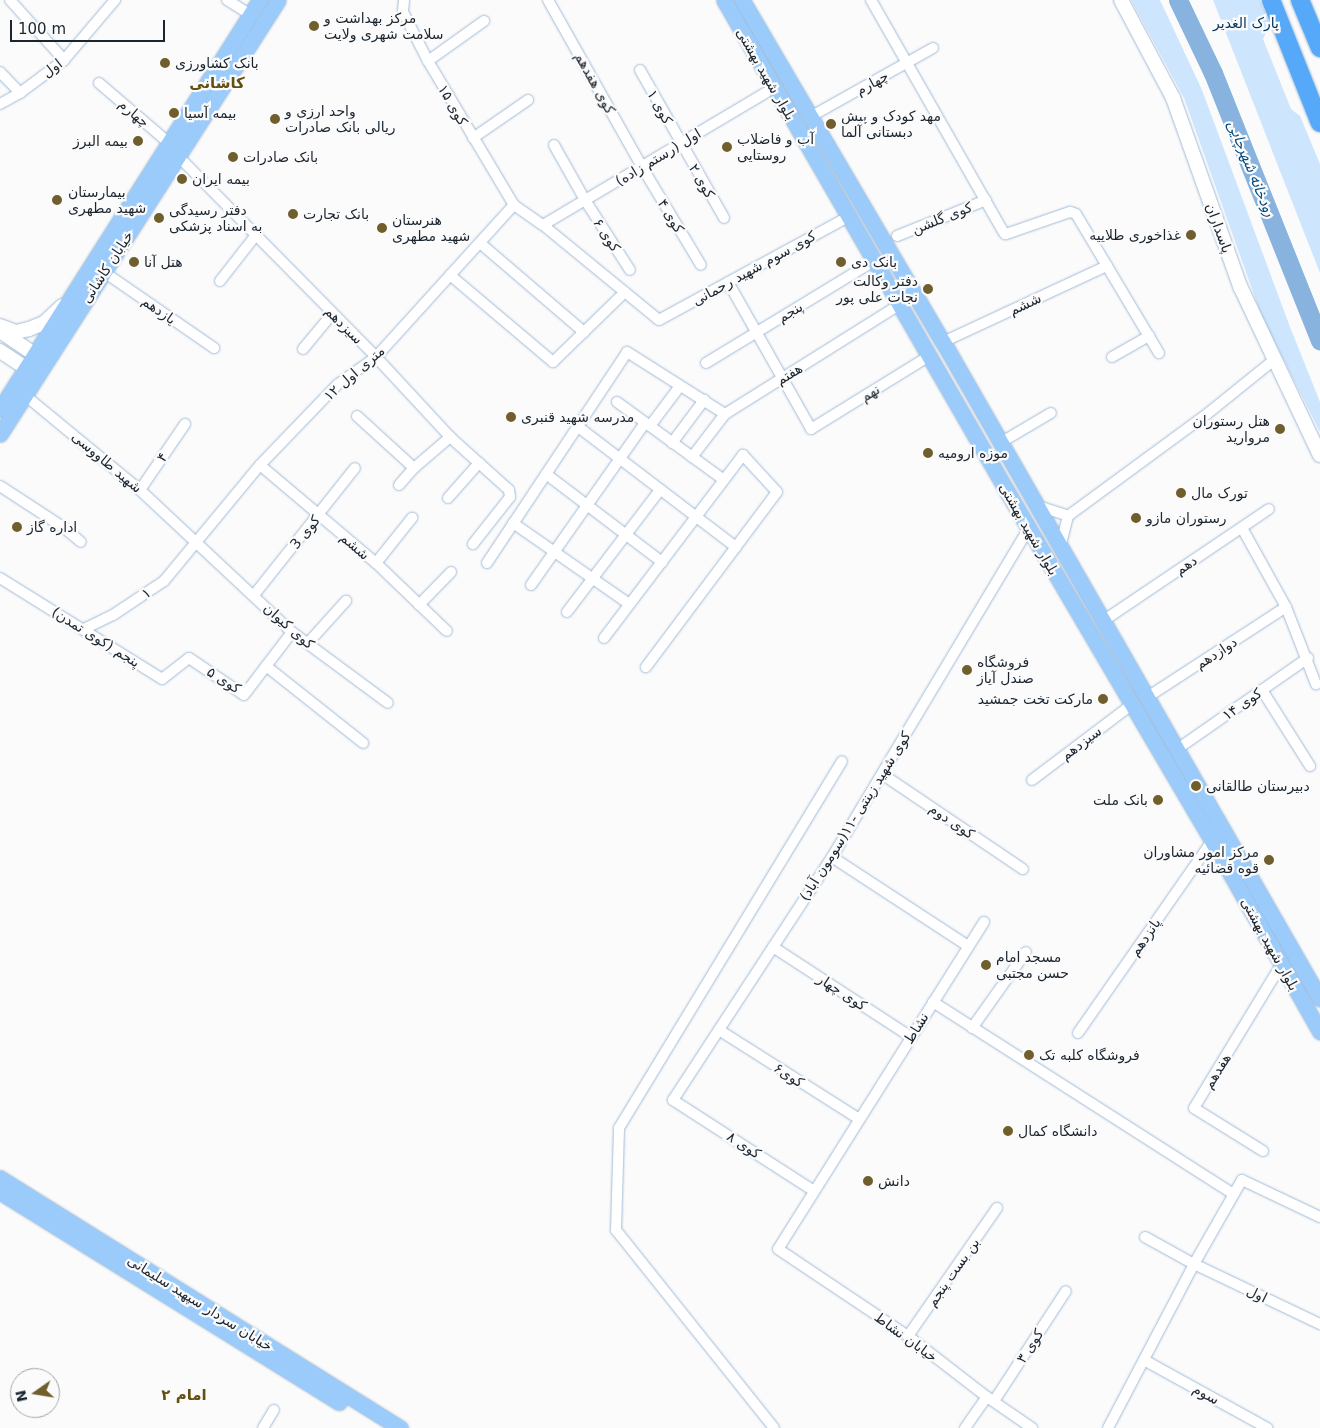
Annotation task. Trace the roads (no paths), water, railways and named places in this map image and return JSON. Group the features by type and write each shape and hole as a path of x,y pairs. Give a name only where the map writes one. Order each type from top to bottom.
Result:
{"highway":[{"path":"1271,0 1320,123"},
{"path":"1300,0 1319,43"}],"main road":[{"name":"خیابان کاشانی","path":"0,434 19,391 104,272 260,0"},
{"name":"خیابان کاشانی","path":"36,366 72,297 278,0"},
{"name":"بلوار شهید بهشتی","path":"724,0 1131,706 1204,813 1320,999"},
{"name":"بلوار شهید بهشتی","path":"742,0 943,342 1176,750 1204,813 1212,842 1320,1032"},
{"name":"پاسداران","path":"1121,0 1173,98 1240,286 1320,455"},
{"path":"0,326 16,332 44,323 72,297"},
{"path":"0,331 36,366"},
{"path":"0,351 36,366"},
{"path":"0,409 19,391"},
{"name":"خیابان سردار سپهبد سلیمانی","path":"0,1178 400,1428"},
{"name":"خیابان سردار سپهبد سلیمانی","path":"0,1192 381,1428"}],"street":[{"path":"10,0 64,60"},
{"name":"اول","path":"0,104 20,93 64,60 115,0"},
{"path":"227,0 250,15"},
{"name":"کوی ۱۵","path":"404,0 403,12 428,61 514,205"},
{"name":"کوی هفدهم","path":"548,0 642,166"},
{"path":"871,0 1005,234 1070,212 1076,214 1159,353"},
{"path":"428,61 484,21"},
{"name":"چهارم","path":"810,117 933,48"},
{"name":"کوی ۱","path":"640,70 680,143"},
{"path":"0,72 20,93"},
{"name":"چهارم","path":"99,84 174,149"},
{"name":"اول (رستم زاده)","path":"543,226 774,88"},
{"path":"473,138 528,100"},
{"name":"کوی ۲","path":"680,143 724,218"},
{"path":"554,146 585,200"},
{"name":"سیزدهم","path":"174,149 332,314 376,357 450,437 511,494 473,544"},
{"name":"کوی ۴","path":"642,166 701,265"},
{"name":"کوی ۶","path":"585,200 630,270"},
{"name":"کوی گلشن","path":"898,236 986,200"},
{"path":"450,275 553,362 624,292 543,226 514,205"},
{"name":"۱۲ متری اول","path":"195,543 260,465 338,384 376,357 514,205"},
{"name":"کوی سوم شهید رحمانی","path":"624,292 659,320 848,217"},
{"path":"220,280 256,235"},
{"path":"480,242 584,332"},
{"name":"پنجم","path":"706,364 874,261"},
{"name":"ششم","path":"943,342 1108,266"},
{"name":"یازدهم","path":"104,272 214,348"},
{"path":"728,282 782,378"},
{"name":"هفتم","path":"692,457 725,414 899,304"},
{"path":"302,349 332,314"},
{"path":"1112,358 1149,336"},
{"path":"487,563 627,352 725,414"},
{"name":"نهم","path":"782,378 811,429 929,356"},
{"path":"1060,548 1068,516 1207,414 1274,360"},
{"path":"531,585 620,459 680,386"},
{"name":"شهید طاووسی","path":"19,391 140,490 195,543"},
{"path":"672,443 704,400"},
{"path":"617,402 724,480"},
{"path":"1000,443 1050,413"},
{"path":"357,416 414,468"},
{"name":"۴","path":"140,490 185,424"},
{"path":"577,426 736,547"},
{"path":"399,485 414,468 450,437"},
{"path":"604,638 743,455 777,492 646,667"},
{"path":"448,498 478,463"},
{"name":"ششم","path":"260,465 376,563 447,631"},
{"name":"کوی 3","path":"254,595 355,468"},
{"path":"546,474 662,562"},
{"path":"0,486 63,527 81,542"},
{"path":"567,612 660,490"},
{"path":"1035,505 1068,516"},
{"name":"دهم","path":"1103,621 1269,509"},
{"path":"376,563 412,518"},
{"path":"514,523 629,604"},
{"name":"کوی شهید زینتی -۱۱(سومون آباد)","path":"673,1100 832,857 1028,528"},
{"path":"1242,528 1286,607 1308,658 1316,684"},
{"name":"کوی کیوان","path":"195,543 254,595 292,632 388,703"},
{"name":"۱","path":"84,629 113,615 164,581 195,543"},
{"path":"419,604 451,572"},
{"name":"پنجم (کوی تمدن)","path":"0,578 162,679 189,658"},
{"path":"308,643 346,601"},
{"name":"دوازدهم","path":"1146,698 1286,607"},
{"name":"کوی ۵","path":"189,658 244,695 292,632"},
{"name":"کوی ۱۴","path":"1176,750 1308,658"},
{"path":"266,666 363,743"},
{"path":"1262,690 1310,766"},
{"name":"سیزدهم","path":"1032,780 1131,706"},
{"path":"774,1428 616,1230 618,1128 842,761"},
{"name":"کوی دوم","path":"882,774 1022,869"},
{"name":"پانزدهم","path":"1078,1033 1212,842"},
{"path":"832,857 968,946"},
{"name":"نشاط","path":"778,1249 984,922"},
{"name":"کوی چهار","path":"773,946 911,1037"},
{"path":"972,1028 1026,952"},
{"name":"هفدهم","path":"1263,1151 1194,1108 1281,964"},
{"path":"933,1002 1233,1194"},
{"name":"کوی۶","path":"719,1030 859,1119"},
{"name":"کوی ۸","path":"673,1100 814,1191"},
{"path":"1108,1428 1194,1264 1242,1180 1320,1216"},
{"name":"بن بست پنجم","path":"908,1336 997,1208"},
{"name":"اول","path":"1146,1237 1194,1264 1320,1324"},
{"name":"خیابان نشاط","path":"778,1249 908,1336 990,1399 1032,1428"},
{"name":"کوی ۳","path":"990,1399 1066,1291"},
{"name":"سوم","path":"1144,1360 1267,1428"},
{"path":"965,1428 990,1399"},
{"path":"263,1428 274,1410"}],"waterway":[{"name":"رودخانه شهرچایی","path":"1178,0 1213,73 1320,340"}],"place":[{"name":"مرکز بهداشت و سلامت شهری ولایت","path":"314,26"},
{"name":"بانک کشاورزی","path":"165,63"},
{"name":"بیمه آسیا","path":"174,113"},
{"name":"واحد ارزی و ریالی بانک صادرات","path":"275,119"},
{"name":"مهد کودک و پیش دبستانی آلما","path":"831,124"},
{"name":"بیمه البرز","path":"138,141"},
{"name":"آب و فاضلاب روستایی","path":"727,147"},
{"name":"بانک صادرات","path":"233,157"},
{"name":"بیمه ایران","path":"182,179"},
{"name":"بیمارستان شهید مطهری","path":"57,200"},
{"name":"بانک تجارت","path":"293,214"},
{"name":"دفتر رسیدگی به اسناد پزشکی","path":"159,218"},
{"name":"هنرستان شهید مطهری","path":"382,228"},
{"name":"غذاخوری طلاییه","path":"1191,235"},
{"name":"هتل آنا","path":"134,262"},
{"name":"بانک دی","path":"841,262"},
{"name":"دفتر وکالت نجات علی پور","path":"928,289"},
{"name":"مدرسه شهید قنبری","path":"511,417"},
{"name":"هتل رستوران مروارید","path":"1280,429"},
{"name":"موزه ارومیه","path":"928,453"},
{"name":"تورک مال","path":"1181,493"},
{"name":"رستوران مازو","path":"1136,518"},
{"name":"اداره گاز","path":"17,527"},
{"name":"فروشگاه صندل آیاز","path":"967,670"},
{"name":"مارکت تخت جمشید","path":"1103,699"},
{"name":"دبیرستان طالقانی","path":"1196,786"},
{"name":"بانک ملت","path":"1158,800"},
{"name":"مرکز امور مشاوران قوه قضائیه","path":"1269,860"},
{"name":"مسجد امام حسن مجتبی","path":"986,965"},
{"name":"فروشگاه کلبه تک","path":"1029,1055"},
{"name":"دانشگاه کمال","path":"1008,1131"},
{"name":"دانش","path":"868,1181"}],"district":[{"name":"کاشانی","path":"217,84"},
{"name":"امام ۲","path":"184,1396"}],"park label":[{"name":"پارک الغدیر","path":"1246,23"}]}
